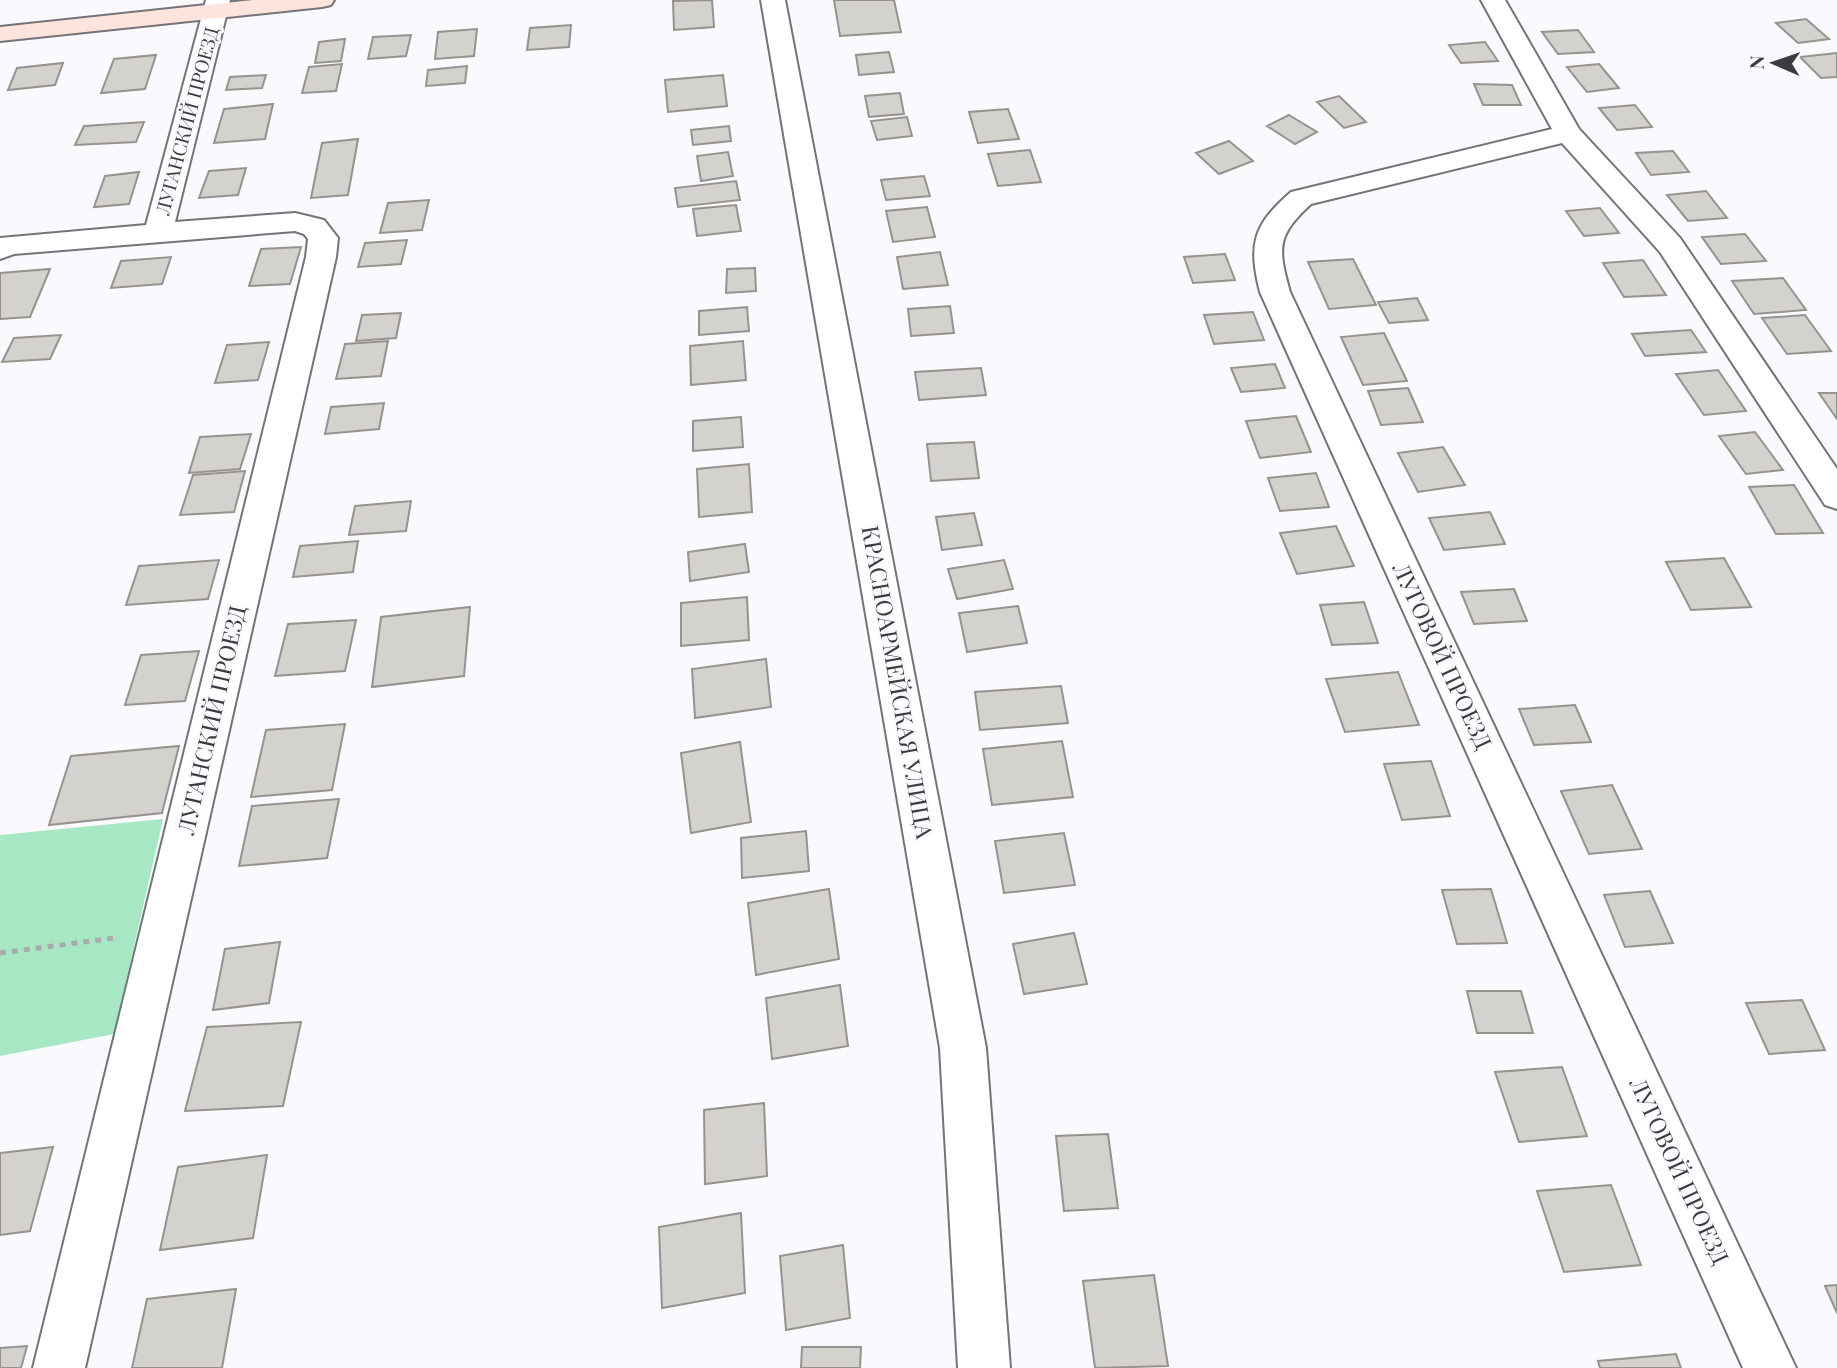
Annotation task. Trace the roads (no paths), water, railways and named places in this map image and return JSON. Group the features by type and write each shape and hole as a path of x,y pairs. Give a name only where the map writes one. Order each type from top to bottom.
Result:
{"street":[{"path":"0,34 217,5 322,0"},
{"name":"КРАСНОАРМЕЙСКАЯ УЛИЦА","path":"773,0 963,1048 984,1368"},
{"path":"1493,0 1568,133 1670,245 1837,496"},
{"name":"ЛУГАНСКИЙ ПРОЕЗД","path":"158,233 217,5"},
{"name":"ЛУГОВОЙ ПРОЕЗД","path":"1568,133 1301,198 1276,219 1265,256 1275,292 1770,1368"},
{"name":"ЛУГАНСКИЙ ПРОЕЗД","path":"0,249 10,245 295,222 314,227 323,238 321,257 60,1368"}]}
